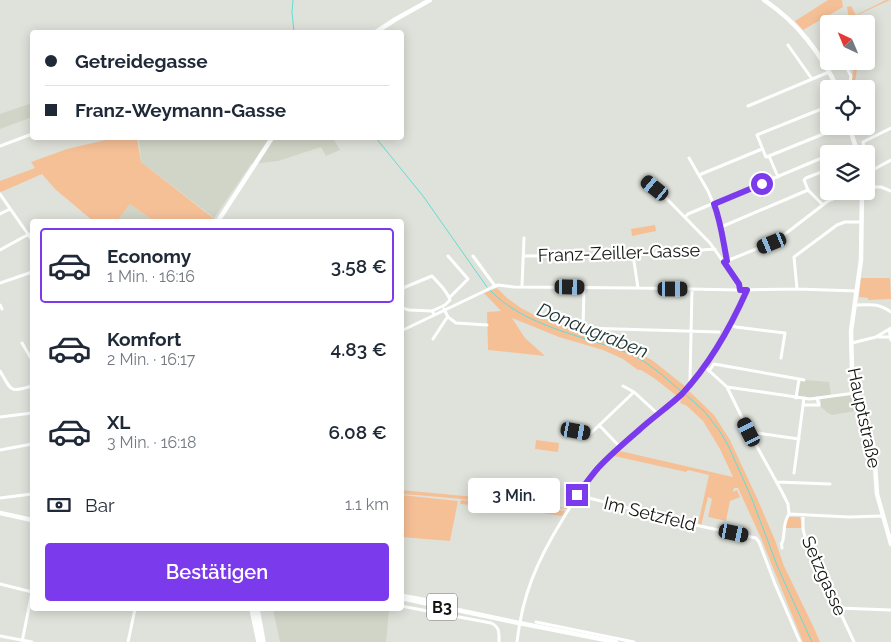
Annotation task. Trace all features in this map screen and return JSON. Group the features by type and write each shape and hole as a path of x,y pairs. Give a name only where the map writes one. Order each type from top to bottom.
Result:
{"highway":[{"path":"252,611 259,642"},
{"path":"257,611 263,642"}],"main road":[{"path":"379,30 430,0"},
{"path":"764,0 784,15 798,29 814,49 833,80"},
{"path":"219,219 271,140"},
{"name":"Hauptstraße","path":"862,200 861,260 851,331 852,369 858,406 873,444 877,494 891,544"},
{"path":"0,513 30,520"},
{"name":"B3","path":"404,597 519,623 557,628 616,642"}],"street":[{"path":"788,45 812,79"},
{"path":"748,106 829,72"},
{"path":"778,177 769,156 766,156 762,149 757,135 820,110"},
{"path":"863,145 863,142 891,128"},
{"path":"0,146 30,135"},
{"path":"769,156 821,135"},
{"path":"699,175 762,149"},
{"path":"689,158 714,204 721,227 726,262"},
{"path":"685,217 688,214 820,158"},
{"path":"875,168 891,160"},
{"path":"820,173 805,179 805,182 808,190 823,205"},
{"path":"645,180 665,197 715,249 726,262 739,284 740,290"},
{"path":"875,188 891,191"},
{"path":"721,227 808,190"},
{"path":"0,194 29,234 0,250"},
{"path":"726,262 776,241 830,200"},
{"path":"0,214 10,210"},
{"path":"798,289 794,257 841,223 862,222"},
{"path":"522,286 524,238"},
{"name":"Franz-Zeiller-Gasse","path":"523,256 633,255 715,249"},
{"path":"633,255 638,288"},
{"path":"404,329 450,301 450,297 468,279 448,256"},
{"path":"473,256 494,286"},
{"path":"0,283 30,273"},
{"path":"404,288 432,276 450,297"},
{"path":"404,309 433,313 498,285 584,288 857,291"},
{"path":"584,288 583,328 719,332"},
{"path":"692,289 690,380 692,382"},
{"path":"517,642 519,623 527,592 540,557 577,495 598,468 692,382 730,325 747,290"},
{"path":"855,305 877,305 891,312"},
{"path":"444,309 448,317 456,322 487,325"},
{"path":"433,339 448,317"},
{"path":"730,325 785,334 782,358"},
{"path":"852,343 876,337 890,328 891,339 876,337"},
{"path":"22,343 30,357"},
{"path":"709,371 714,364 804,380"},
{"path":"704,366 727,387 788,504 789,514 785,520 782,548"},
{"path":"0,371 12,389 17,390 30,387"},
{"path":"796,398 799,379"},
{"path":"622,386 634,392 658,414"},
{"path":"727,387 796,398 817,398 855,392"},
{"path":"576,431 591,433 634,392"},
{"path":"794,473 804,398"},
{"path":"803,405 819,405 817,398"},
{"path":"0,417 30,412"},
{"path":"599,425 620,447"},
{"path":"749,432 799,439"},
{"path":"0,450 30,444"},
{"path":"777,482 830,484"},
{"path":"0,498 30,494"},
{"name":"Im Setzfeld","path":"577,495 700,526 753,537 758,540 774,584 800,642"},
{"name":"Setzgasse","path":"789,514 803,515 805,537 854,642"},
{"path":"803,515 882,516"},
{"path":"0,584 30,592"},
{"path":"404,596 440,602"},
{"path":"23,641 30,603"},
{"path":"404,607 491,623 498,629 499,642"},
{"path":"838,608 891,610"},
{"path":"128,642 135,611"},
{"path":"536,622 557,628 634,642"},
{"path":"0,636 32,642"}],"shaded area":[{"path":"828,0 842,0 843,7 829,15 820,15 820,20 803,30 795,21"},
{"path":"886,0 890,0 858,15 856,15"},
{"path":"851,6 856,15 848,15 847,7"},
{"path":"853,70 857,70 855,80 852,80"},
{"path":"30,104 30,118 0,129 0,114"},
{"path":"105,140 137,140 141,162 213,218 151,219 130,204 119,219 91,219 55,189 42,174 0,191 0,181 35,168 31,162 67,149"},
{"path":"139,140 334,140 340,150 326,156 321,147 278,161 251,164 213,219 141,162"},
{"path":"130,204 151,219 119,219"},
{"path":"655,225 656,231 632,236 631,229"},
{"path":"861,278 890,278 891,299 868,300 868,298 859,297"},
{"path":"497,288 507,298 536,316 619,344 652,360 686,387 677,396 654,378 638,370 623,359 603,350 559,337 512,318 525,338 545,356 488,350 487,312 501,311 484,293"},
{"path":"801,381 829,382 831,395 810,398 800,397 798,395"},
{"path":"688,390 714,415 730,440 775,540 784,566 820,642 803,642 761,538 738,488 734,488 733,492 737,490 740,497 730,501 726,521 708,517 712,499 708,497 701,526 698,524 709,475 688,470 686,472 614,456 620,451 733,477 720,449 703,421 687,406 680,403"},
{"path":"852,394 855,411 832,415 821,407 821,399"},
{"path":"536,440 559,443 558,452 535,449"},
{"path":"404,490 519,501 567,508 404,494"},
{"path":"404,495 458,501 450,541 404,537"},
{"path":"461,500 565,511 562,516 460,504"},
{"path":"789,517 800,517 801,528 785,528"},
{"path":"273,611 389,611 386,642 280,642"}],"waterway":[{"name":"Donaugraben","path":"293,0 294,30"},
{"name":"Donaugraben","path":"378,140 423,196 487,287"},
{"name":"Donaugraben","path":"490,290 519,313 555,329 636,357 656,370 681,391"},
{"name":"Donaugraben","path":"684,393 704,411 728,445 752,499 778,568 812,642"}],"route":[{"path":"577,495 598,468 686,389 704,366 730,325 747,290 740,290 739,284 724,262 727,261 719,217 714,204 762,184"}]}
